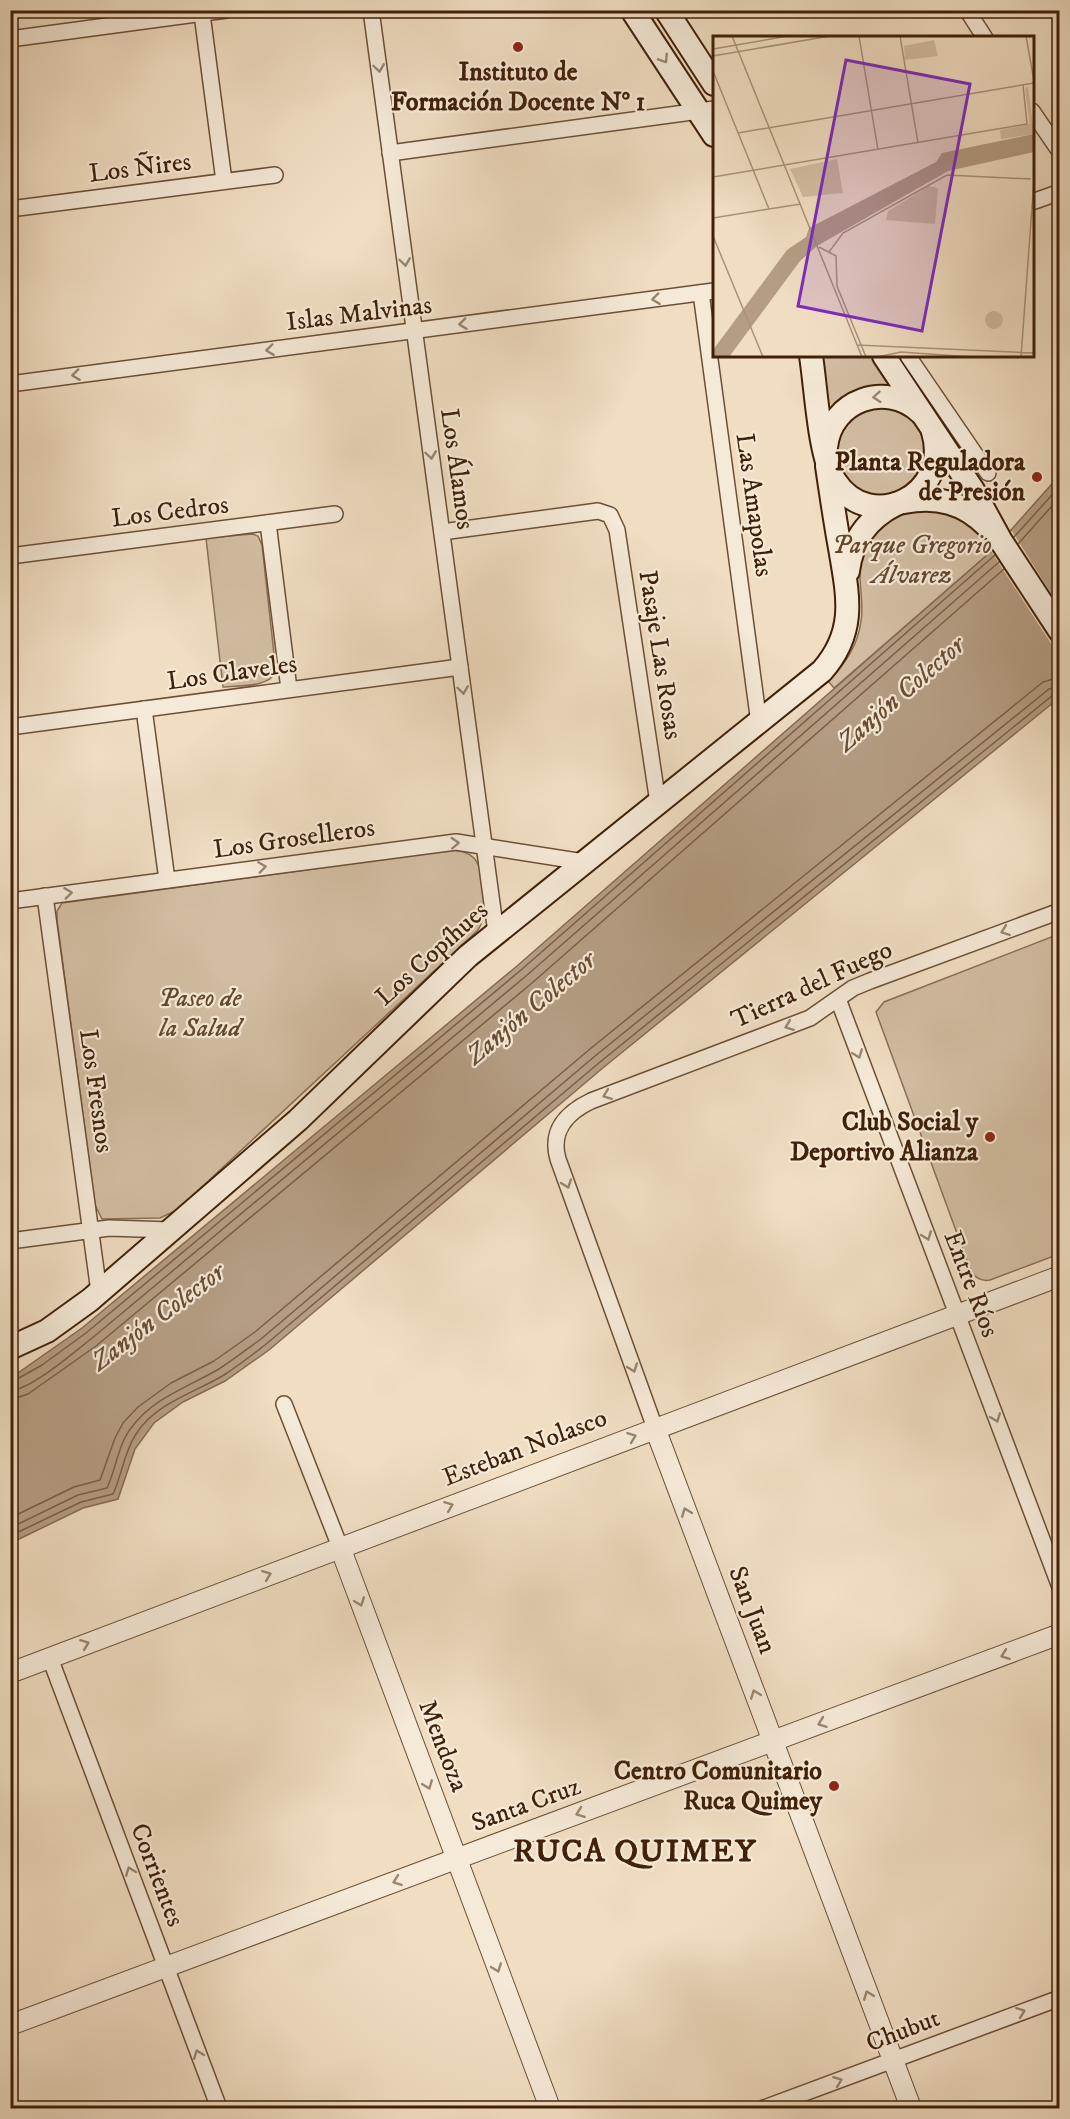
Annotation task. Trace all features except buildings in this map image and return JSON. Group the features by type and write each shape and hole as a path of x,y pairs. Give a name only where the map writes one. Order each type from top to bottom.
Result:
{"main road":[{"path":"632,10 706,110 713,132"},
{"path":"666,10 713,82"},
{"name":"Los Copíhues","path":"10,1348 59,1323 99,1292 298,1120 455,967 816,678 837,651 848,616 847,579 811,357"},
{"path":"885,357 978,497 1001,541 1059,631"},
{"path":"899,503 921,489 933,470 937,448 929,423 916,408 902,400 886,396 862,399 848,407 836,419 827,441 827,462 839,486 850,497 872,506 899,503 929,499 960,505 978,517 1001,541"},
{"name":"Los Copíhues","path":"847,579 852,549 859,534 878,514 899,503"}],"street":[{"path":"10,39 226,10"},
{"name":"Los Álamos","path":"371,10 496,933"},
{"path":"967,10 984,36"},
{"path":"202,14 224,182"},
{"path":"390,153 706,110"},
{"path":"1034,114 1059,152"},
{"name":"Los Ñires","path":"10,209 275,175"},
{"path":"1034,201 1059,192"},
{"name":"Islas Malvinas","path":"10,384 708,292"},
{"name":"Las Amapolas","path":"708,292 713,334"},
{"name":"Las Amapolas","path":"716,357 759,723"},
{"path":"909,357 988,473"},
{"name":"Pasaje Las Rosas","path":"442,532 598,511 610,515 617,530 658,803"},
{"name":"Los Cedros","path":"10,556 335,514"},
{"path":"268,523 289,689"},
{"name":"Los Claveles","path":"10,727 460,667"},
{"path":"144,709 167,880"},
{"name":"Los Groselleros","path":"10,900 442,843 484,845 584,862"},
{"name":"Los Fresnos","path":"45,896 99,1292"},
{"name":"Tierra del Fuego","path":"559,1128 576,1109 591,1101 810,1018 837,999 870,981 1059,911"},
{"name":"Entre Ríos","path":"837,999 1059,1587"},
{"name":"San Juan","path":"559,1128 555,1144 558,1159 655,1428 910,2109"},
{"path":"10,1241 109,1228 170,1230"},
{"name":"Esteban Nolasco","path":"10,1673 1059,1276"},
{"name":"Mendoza","path":"284,1404 550,2109"},
{"name":"Santa Cruz","path":"10,2025 1059,1635"},
{"name":"Corrientes","path":"50,1658 219,2109"},
{"name":"Chubut","path":"764,2109 1059,1998"}],"green space":[{"path":"820,357 875,357 893,386 874,386 857,391 842,400 829,414"},
{"name":"Parque Gregorio Álvarez","path":"882,405 899,409 914,419 924,434 928,451 924,468 914,483 899,493 882,497 865,493 850,483 840,468 836,451 840,434 850,419 865,409"},
{"name":"Parque Gregorio Álvarez","path":"929,509 965,523 980,534 994,549 834,688 828,681 850,654 859,630 862,615 860,570 862,556 867,545 882,526 904,515"},
{"path":"252,534 258,536 262,545 276,672 267,681 260,683 223,687 206,538"},
{"name":"Paseo de la Salud","path":"452,850 472,856 481,873 484,906 481,925 477,931 177,1210 160,1218 102,1219 95,1205 57,920 57,911 62,903"},
{"name":"Club Social y Deportivo Alianza","path":"1059,934 1059,1254 990,1280 980,1280 970,1269 876,1012 884,1002"}],"water":[{"name":"Zanjón Colector","path":"1059,476 1059,698 604,1067 269,1350 225,1381 183,1402 154,1423 135,1449 118,1499 83,1508 11,1543 11,1378 82,1328 517,966 994,549"}],"pier":[{"path":"1012,531 1059,606 1059,656 991,551"}],"place":[{"name":"Instituto de Formación Docente N° 1","path":"518,47"},
{"name":"Planta Reguladora de Presión","path":"1037,477"},
{"name":"Club Social y Deportivo Alianza","path":"990,1137"},
{"name":"Centro Comunitario Ruca Quimey","path":"834,1786"}],"district":[{"name":"RUCA QUIMEY","path":"635,1852"}]}
